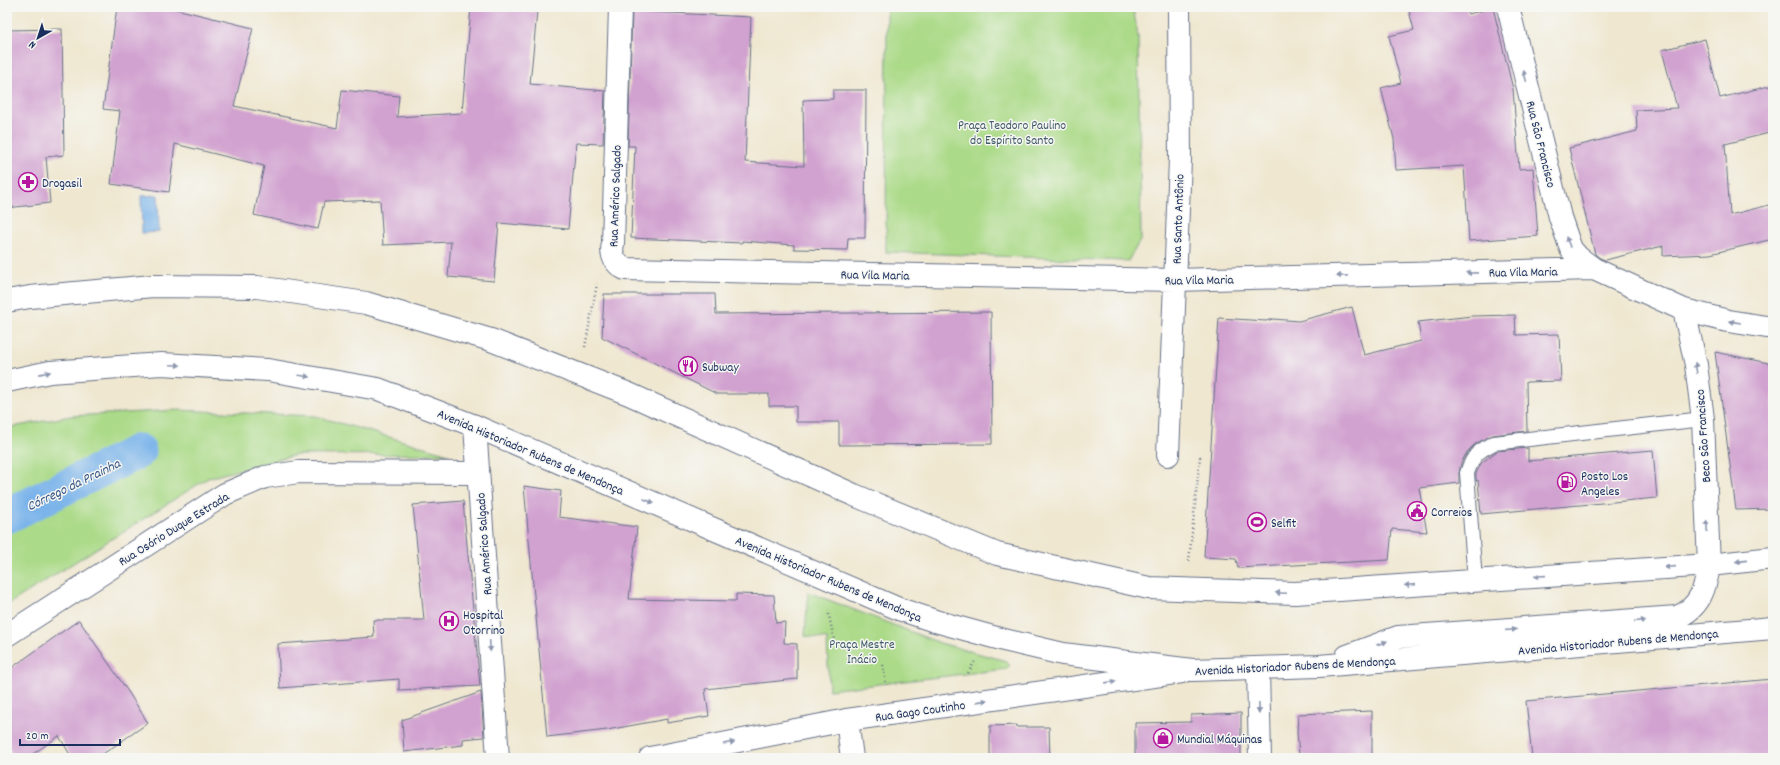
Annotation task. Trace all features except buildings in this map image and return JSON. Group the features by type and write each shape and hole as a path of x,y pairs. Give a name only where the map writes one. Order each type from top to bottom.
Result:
{"main road":[{"name":"Rua Américo Salgado","path":"616,263 611,249 613,244 620,7"},
{"name":"Rua Santo Antônio","path":"1168,455 1180,160 1179,7"},
{"name":"Rua São Francisco","path":"1508,7 1566,238 1571,250 1578,258 1594,269"},
{"name":"Rua Vila Maria","path":"616,263 630,270 1175,280 1594,269 1684,310 1728,321 1773,328"},
{"path":"7,301 30,297 153,286 257,287 366,303 490,340 629,394 854,495 997,554 1149,588 1295,594 1709,565 1773,558"},
{"name":"Beco São Francisco","path":"1319,666 1398,637 1677,617 1685,614 1696,604 1706,583 1709,565 1702,419 1696,365 1684,310"},
{"name":"Avenida Historiador Rubens de Mendonça","path":"7,381 50,372 161,364 268,370 378,389 475,426 899,609 988,636 1063,654 1192,670 1258,669 1319,666 1773,628"},
{"name":"Rua Américo Salgado","path":"475,426 477,473 498,758"},
{"name":"Rua Osório Duque Estrada","path":"7,635 225,494 265,477 299,472 477,473"},
{"path":"1258,669 1260,758"},
{"name":"Rua Gago Coutinho","path":"650,758 847,720 1192,670"},
{"path":"847,720 852,758"}],"lane":[{"path":"1475,581 1468,473 1471,461 1479,451 1494,443 1702,419"}],"path":[{"name":"Rua Américo Salgado","path":"580,375 598,280 616,263"},
{"path":"1192,534 1198,475"},
{"path":"827,607 836,645"},
{"path":"966,677 977,658"},
{"path":"883,665 886,687"}],"green space":[{"name":"Praça Teodoro Paulino do Espírito Santo","path":"887,7 1133,7 1138,36 1141,239 1128,261 886,252"},
{"path":"177,410 315,416 449,454 296,455 208,478 7,605 7,428 71,416"},
{"name":"Praça Mestre Inácio","path":"808,592 940,643 1006,661 1010,665 1006,669 829,690 827,639 805,636"}],"water":[{"path":"158,195 159,232 142,233 141,196"}],"waterway":[{"name":"Córrego da Prainha","path":"7,516 139,451"}],"place":[{"name":"Drogasil","path":"28,182"},
{"name":"Subway","path":"688,366"},
{"name":"Posto Los Angeles","path":"1567,482"},
{"name":"Correios","path":"1417,511"},
{"name":"Selfit","path":"1257,522"},
{"name":"Hospital Otorrino","path":"449,621"},
{"name":"Mundial Máquinas","path":"1163,738"}]}
